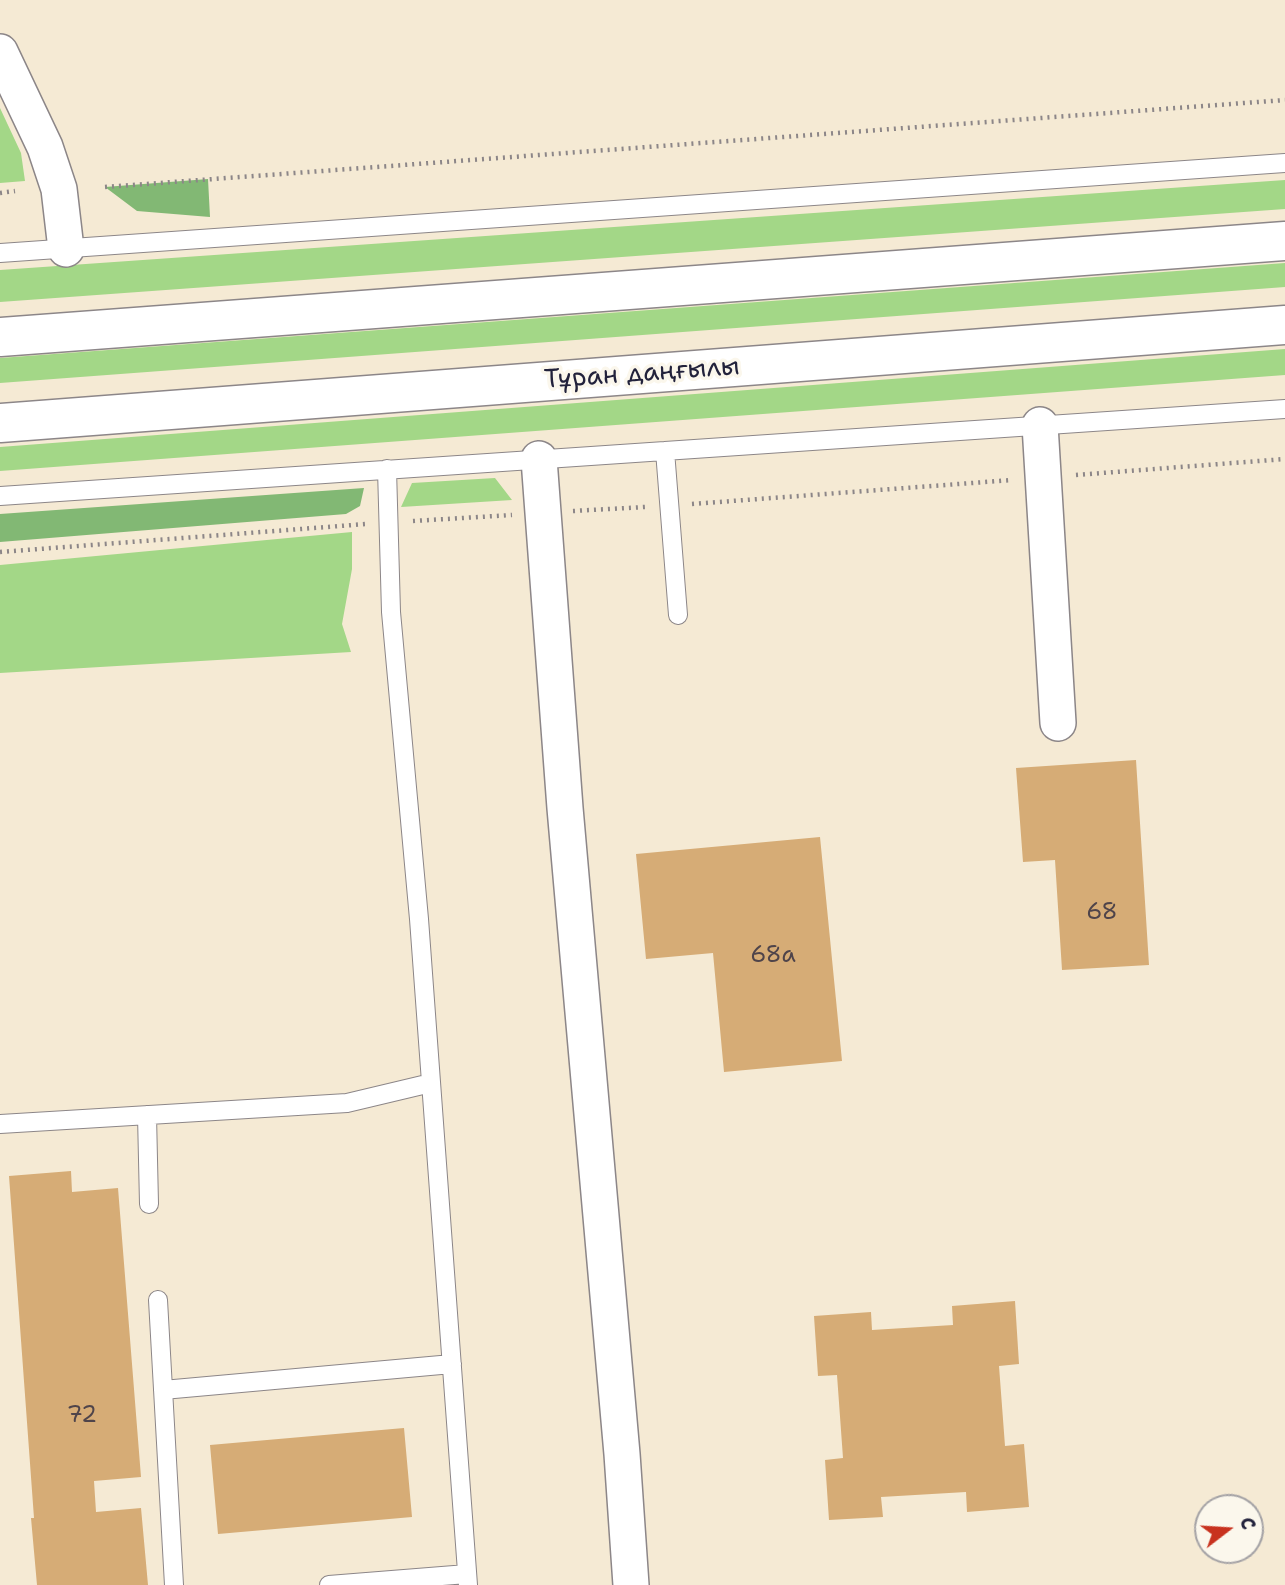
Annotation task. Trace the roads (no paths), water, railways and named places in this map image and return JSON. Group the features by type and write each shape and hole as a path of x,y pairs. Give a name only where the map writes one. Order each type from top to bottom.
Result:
{"main road":[{"path":"0,337 1285,241"},
{"name":"Тұран даңғылы","path":"0,423 1285,325"}],"street":[{"path":"0,52 45,147 59,189 66,249"},
{"path":"1040,425 1058,723"},
{"path":"539,459 631,1585"}],"lane":[{"path":"0,253 1285,163"},
{"path":"0,496 1285,409"},
{"path":"665,451 678,615"},
{"path":"329,1585 468,1579 419,919 391,612 387,469"},
{"path":"0,1124 347,1103 431,1083"},
{"path":"147,1115 149,1204"},
{"path":"158,1300 174,1585"},
{"path":"163,1390 452,1364"}]}
